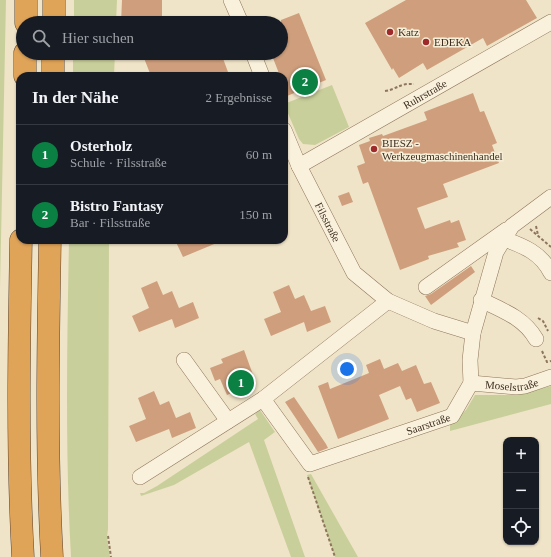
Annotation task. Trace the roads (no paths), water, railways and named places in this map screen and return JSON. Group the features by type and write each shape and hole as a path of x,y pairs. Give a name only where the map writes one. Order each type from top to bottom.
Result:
{"highway":[{"path":"26,0 26,16"},
{"path":"54,0 54,16"},
{"path":"25,60 25,72"},
{"path":"53,60 53,72"},
{"path":"21,244 19,386 20,498 23,557"},
{"path":"50,244 47,387 48,496 52,557"}],"street":[{"path":"235,1 238,16"},
{"name":"Ruhrstraße","path":"299,166 474,72 551,22"},
{"path":"256,60 260,72"},
{"name":"Filsstraße","path":"288,140 299,166 354,273 388,301 434,321 473,333"},
{"path":"426,287 551,197"},
{"path":"471,383 470,360 473,333 481,300 496,252 516,223"},
{"path":"504,239 524,246 535,253 545,262 551,273"},
{"path":"481,300 521,320 532,330 536,339"},
{"path":"140,477 263,399 388,301"},
{"path":"184,360 228,421"},
{"name":"Moselstraße","path":"471,383 516,387 525,386 551,377"},
{"name":"Saarstraße","path":"263,399 310,464 452,416 471,383"}],"place":[{"name":"Katz","path":"390,32"},
{"name":"EDEKA","path":"426,42"},
{"name":"Bistro Fantasy","path":"305,82"},
{"name":"BIESZ - Werkzeugmaschinenhandel","path":"374,149"},
{"name":"Osterholz","path":"241,383"}]}
